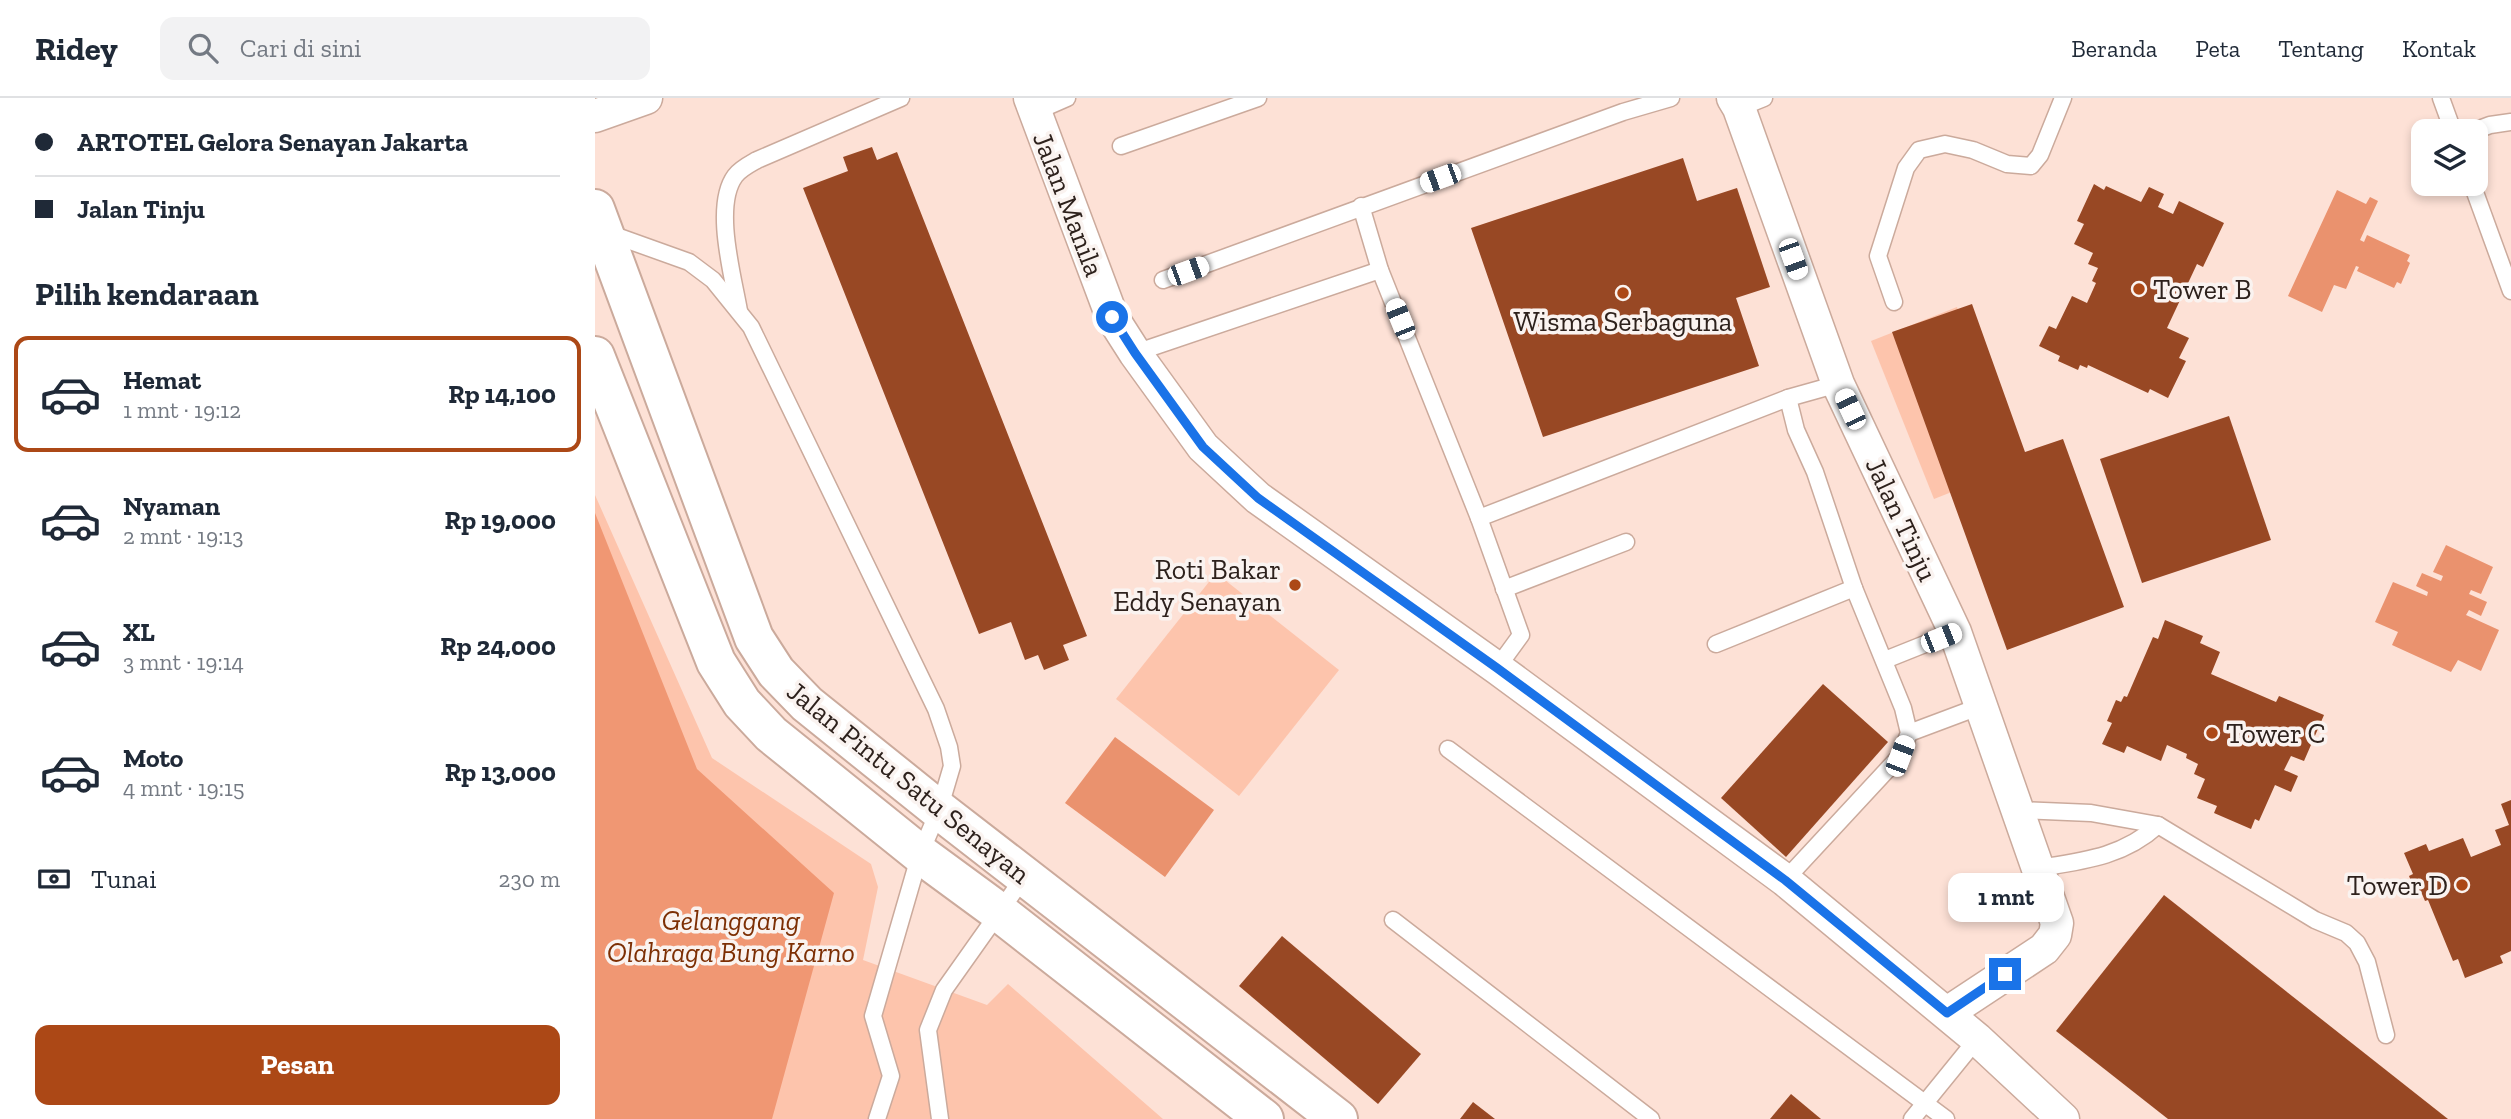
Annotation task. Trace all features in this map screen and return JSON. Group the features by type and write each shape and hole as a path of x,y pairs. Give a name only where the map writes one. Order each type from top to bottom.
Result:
{"main road":[{"name":"Jalan Pintu Satu Senayan","path":"599,220 754,638 776,673 807,704 939,810 1338,1119"},
{"name":"Jalan Pintu Satu Senayan","path":"595,356 716,662 742,703 771,734 920,854 999,912 1264,1119"}],"street":[{"path":"595,116 646,98"},
{"name":"Jalan Tinju","path":"1745,102 1838,384 1955,632 2057,923 2055,936 2044,949 1947,1013"},
{"name":"Jalan Manila","path":"1032,105 1112,317 1203,447 1258,498 1497,668 1785,880 1947,1013 2063,1119"}],"lane":[{"path":"739,313 726,228 728,190 736,174 757,160 901,98"},
{"path":"1032,105 1067,98"},
{"path":"1121,146 1258,98"},
{"path":"1163,280 1623,112 1671,98"},
{"path":"1894,302 1878,256 1906,168 1919,150 1945,144 1973,150 2007,164 2031,166 2040,155 2063,98"},
{"path":"2441,98 2449,119"},
{"path":"2488,127 2511,122"},
{"path":"2476,196 2511,291"},
{"path":"1361,206 1380,270 1479,518 1521,635 1497,668"},
{"path":"599,220 689,262 713,280 751,327 936,709 949,747 952,766 939,810 920,854 873,1016 891,1076 877,1119"},
{"path":"1135,353 1380,270"},
{"path":"1479,518 1788,398 1838,384"},
{"path":"1785,880 1900,756 1909,733 1903,708 1854,588 1788,398"},
{"path":"1504,589 1626,542"},
{"path":"1716,644 1854,588"},
{"path":"1885,660 1955,632"},
{"path":"1909,733 1981,706"},
{"path":"1448,749 1946,1119"},
{"path":"2018,810 2091,813 2158,825 2315,920 2346,933 2357,943 2367,962 2386,1035"},
{"path":"2038,868 2099,859 2143,839 2158,825"},
{"path":"943,1118 928,1030 944,990 1024,877"},
{"path":"1394,920 1651,1119"},
{"path":"1912,1119 1977,1039"}],"green space":[{"path":"1957,307 2020,465 1934,499 1871,341"},
{"name":"Gelanggang Olahraga Bung Karno","path":"595,495 712,758 871,864 878,887 863,960 987,1005 1008,984 1163,1119 595,1119"},
{"path":"595,513 697,769 834,893 772,1119 595,1119"},
{"path":"1216,573 1339,670 1239,796 1116,699"}],"shaded area":[{"path":"2337,190 2366,204 2370,197 2378,201 2360,240 2364,242 2367,235 2410,255 2407,261 2410,263 2401,284 2397,282 2394,288 2357,271 2359,267 2356,266 2346,289 2334,285 2322,312 2288,296"},
{"path":"2446,545 2493,567 2481,594 2471,590 2469,594 2487,602 2481,616 2469,610 2466,615 2499,630 2481,671 2458,660 2451,672 2392,645 2398,632 2375,622 2393,582 2427,596 2428,592 2416,586 2422,573 2441,581 2443,576 2433,572"},
{"path":"1115,737 1214,810 1165,877 1065,803"}],"building":[{"path":"872,147 877,160 897,152 1087,636 1063,645 1069,660 1044,670 1038,655 1025,660 1011,622 979,634 803,188 848,171 843,157"},
{"name":"Wisma Serbaguna","path":"1683,158 1697,201 1737,188 1770,287 1736,298 1759,366 1543,437 1471,228"},
{"name":"Tower B","path":"2094,184 2104,190 2106,186 2141,202 2149,187 2164,194 2158,207 2173,214 2179,201 2224,223 2203,267 2197,264 2167,328 2189,338 2179,358 2186,361 2168,398 2150,389 2148,393 2088,365 2087,368 2080,365 2078,370 2058,361 2060,356 2039,346 2049,326 2056,329 2072,296 2087,303 2096,283 2092,281 2098,268 2088,264 2093,253 2074,244 2084,224 2077,221"},
{"path":"1972,304 2025,452 2063,439 2124,607 2007,650 1892,332"},
{"path":"2229,416 2271,540 2142,583 2100,459"},
{"name":"Tower C","path":"2165,620 2203,636 2200,643 2220,652 2211,674 2276,702 2279,696 2324,715 2304,761 2291,756 2284,770 2298,776 2291,792 2275,785 2259,821 2255,819 2251,829 2214,813 2217,806 2197,798 2205,779 2194,774 2198,764 2186,758 2187,754 2167,745 2161,761 2127,746 2124,753 2102,744 2112,723 2107,721 2116,700 2121,702 2124,696 2127,697 2153,637 2158,639"},
{"path":"1823,684 1888,742 1786,857 1721,798"},
{"name":"Tower D","path":"2511,800 2511,951 2500,956 2503,963 2465,978 2458,959 2453,961 2428,900 2425,901 2422,894 2417,896 2409,876 2413,874 2404,853 2426,844 2429,851 2463,838 2471,857 2501,845 2495,830 2509,825 2501,804"},
{"path":"2164,895 2448,1119 2168,1119 2056,1031"},
{"path":"1282,936 1421,1054 1378,1104 1239,986"},
{"path":"1791,1094 1821,1119 1770,1119"},
{"path":"1473,1102 1495,1119 1460,1119"}],"place":[{"name":"Tower B","path":"2139,289"},
{"name":"Wisma Serbaguna","path":"1623,293"},
{"name":"Roti Bakar Eddy Senayan","path":"1295,585"},
{"name":"Tower C","path":"2212,733"},
{"name":"Tower D","path":"2462,885"}],"route":[{"path":"1112,317 1203,447 1258,498 1497,668 1785,880 1947,1013 2005,974"}]}
